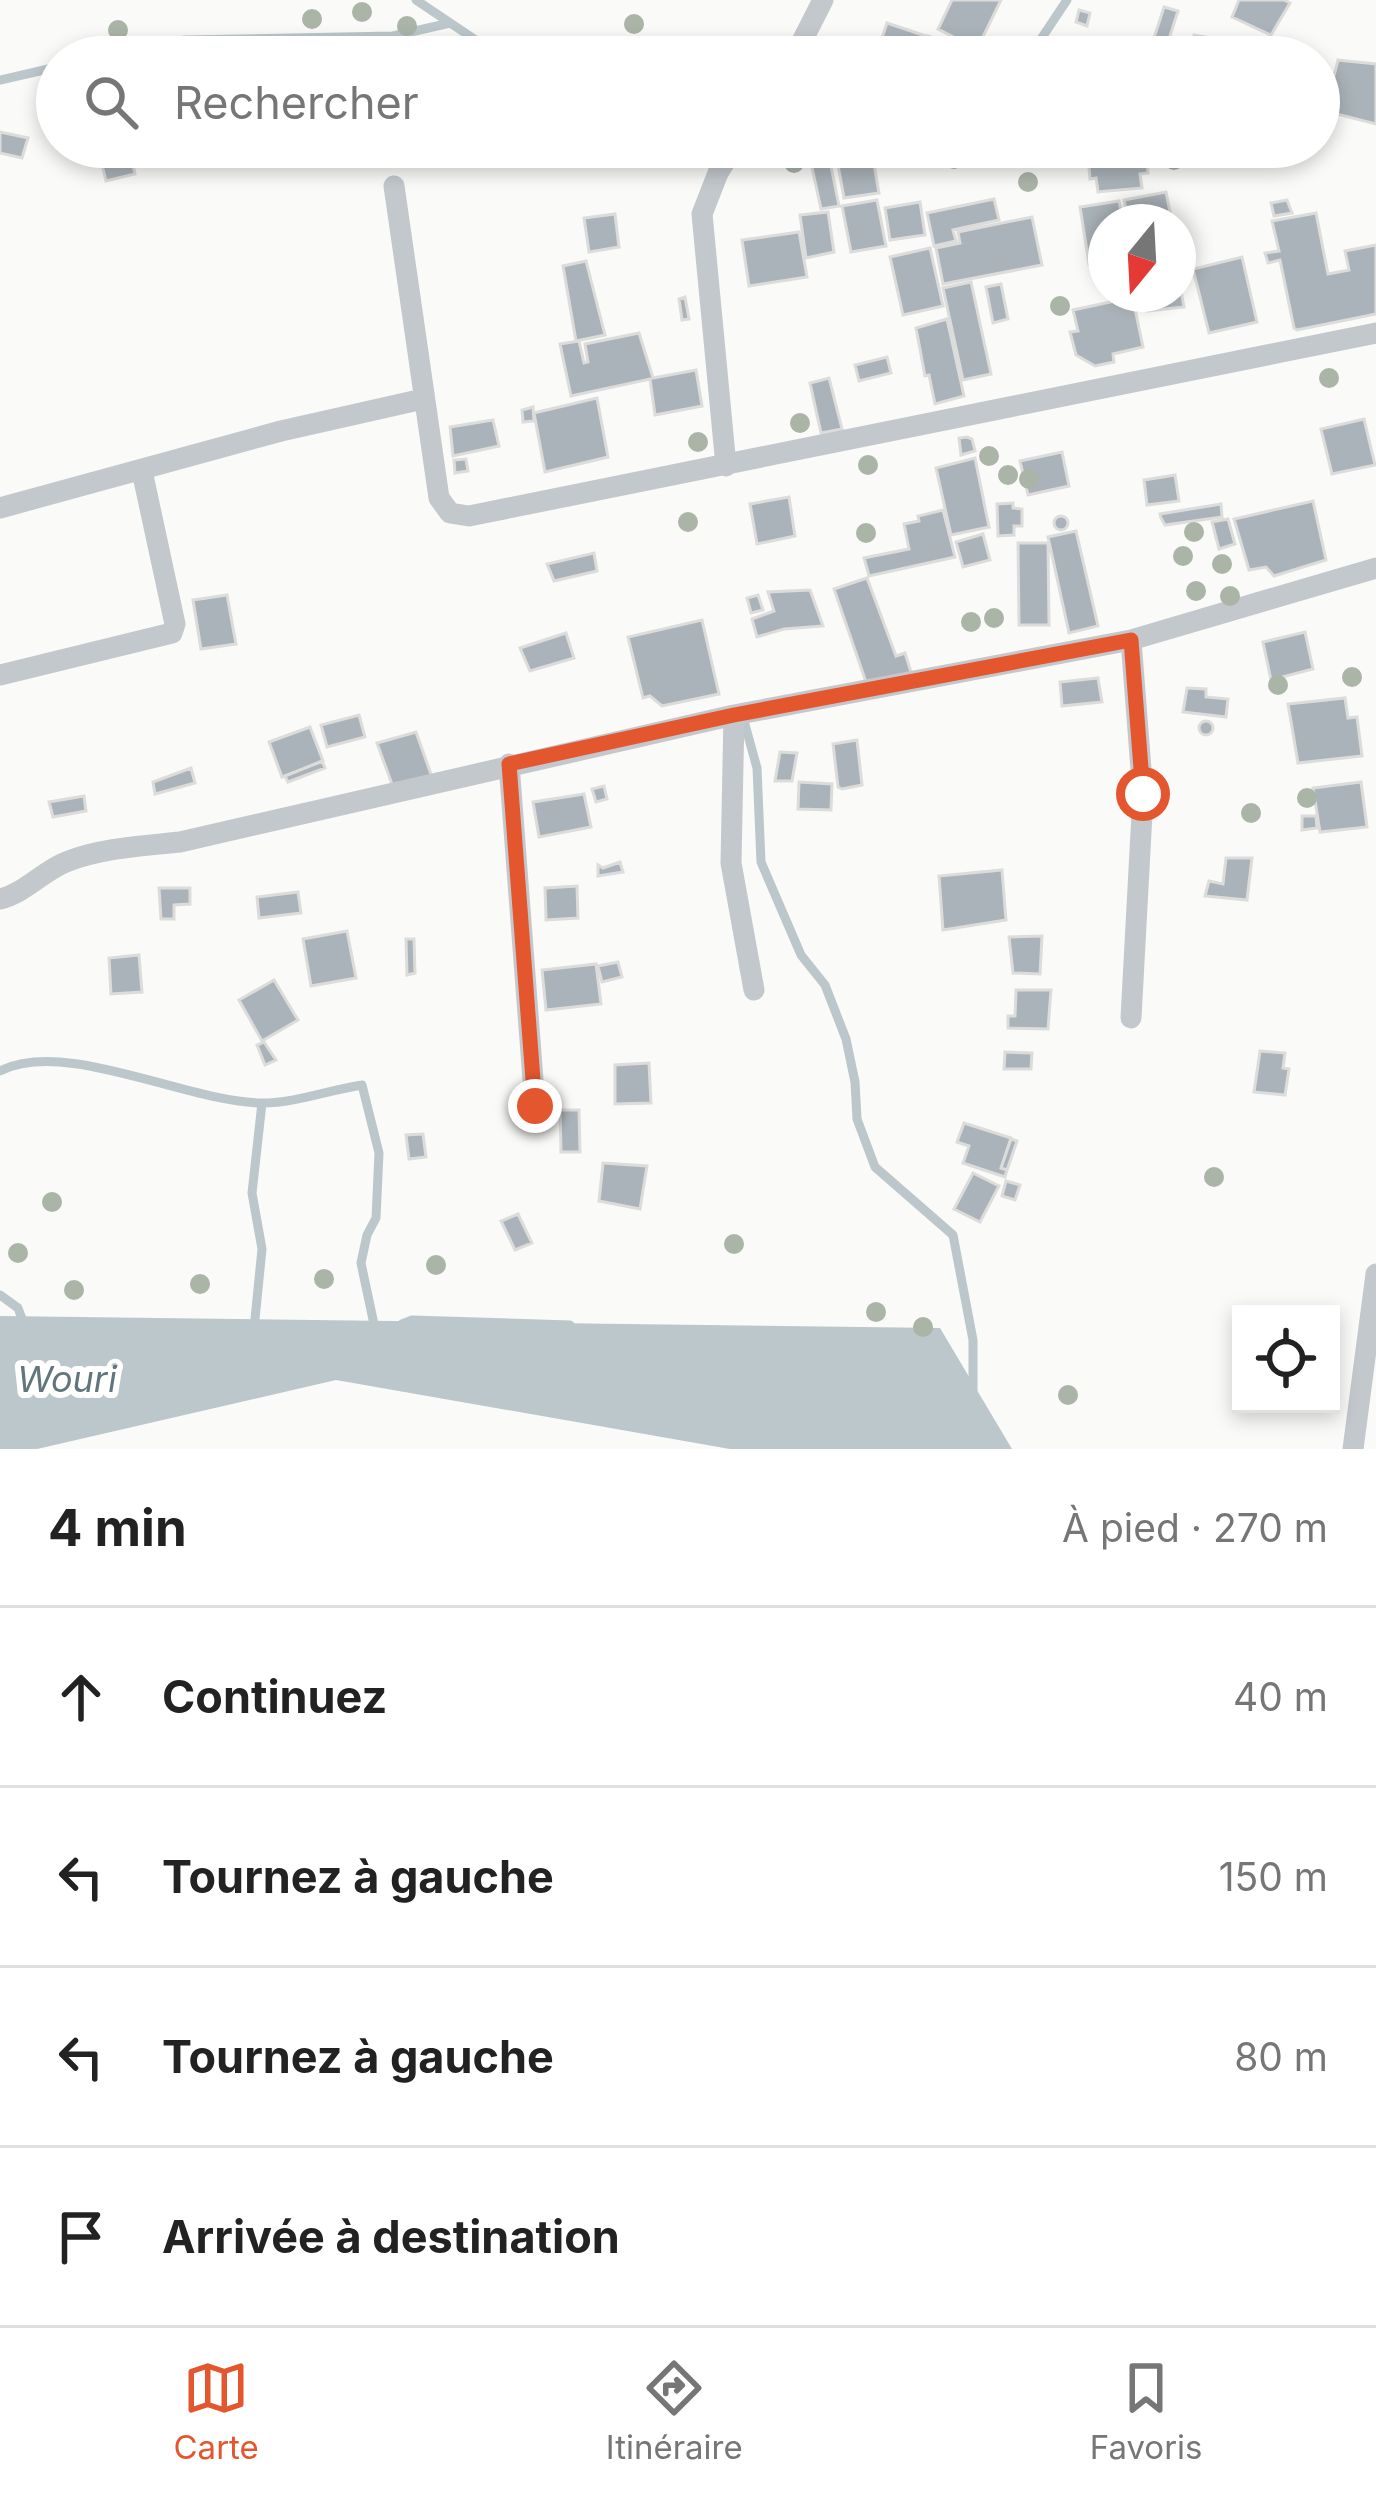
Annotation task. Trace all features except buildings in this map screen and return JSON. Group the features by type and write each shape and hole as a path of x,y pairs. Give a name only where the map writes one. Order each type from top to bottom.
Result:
{"street":[{"path":"805,36 823,0"},
{"path":"721,168 702,214 726,466"},
{"path":"394,186 439,498 450,513 469,516 1376,333"},
{"path":"0,508 281,431 424,399"},
{"path":"0,675 172,633 175,624 142,471"},
{"path":"0,899 65,862 128,847 180,842 734,715 1131,640 1376,568"},
{"path":"1131,640 1143,794 1131,1018"},
{"path":"734,715 731,862 754,990"},
{"path":"509,764 535,1106"},
{"path":"1353,1449 1376,1274"}],"water":[{"name":"Wouri","path":"0,1316 940,1328 1012,1449 730,1449 336,1380 37,1449 0,1449"}],"waterway":[{"path":"416,0 470,36"},
{"path":"1043,36 1067,0"},
{"path":"393,36 450,23"},
{"path":"0,80 36,72"},
{"path":"744,721 757,768 761,862 801,955 825,985 846,1039 857,1119 875,1167 953,1235 973,1340 973,1390"},
{"path":"0,1071 27,1063 92,1066 198,1093 262,1103 362,1085 379,1153 376,1218 361,1263 375,1329"},
{"path":"254,1329 262,1249 252,1193 262,1103"},
{"path":"0,1295 18,1308 25,1327"},
{"path":"402,1324 412,1320 570,1325"}],"route":[{"path":"535,1106 509,764 734,715 1131,640 1143,794"}]}
